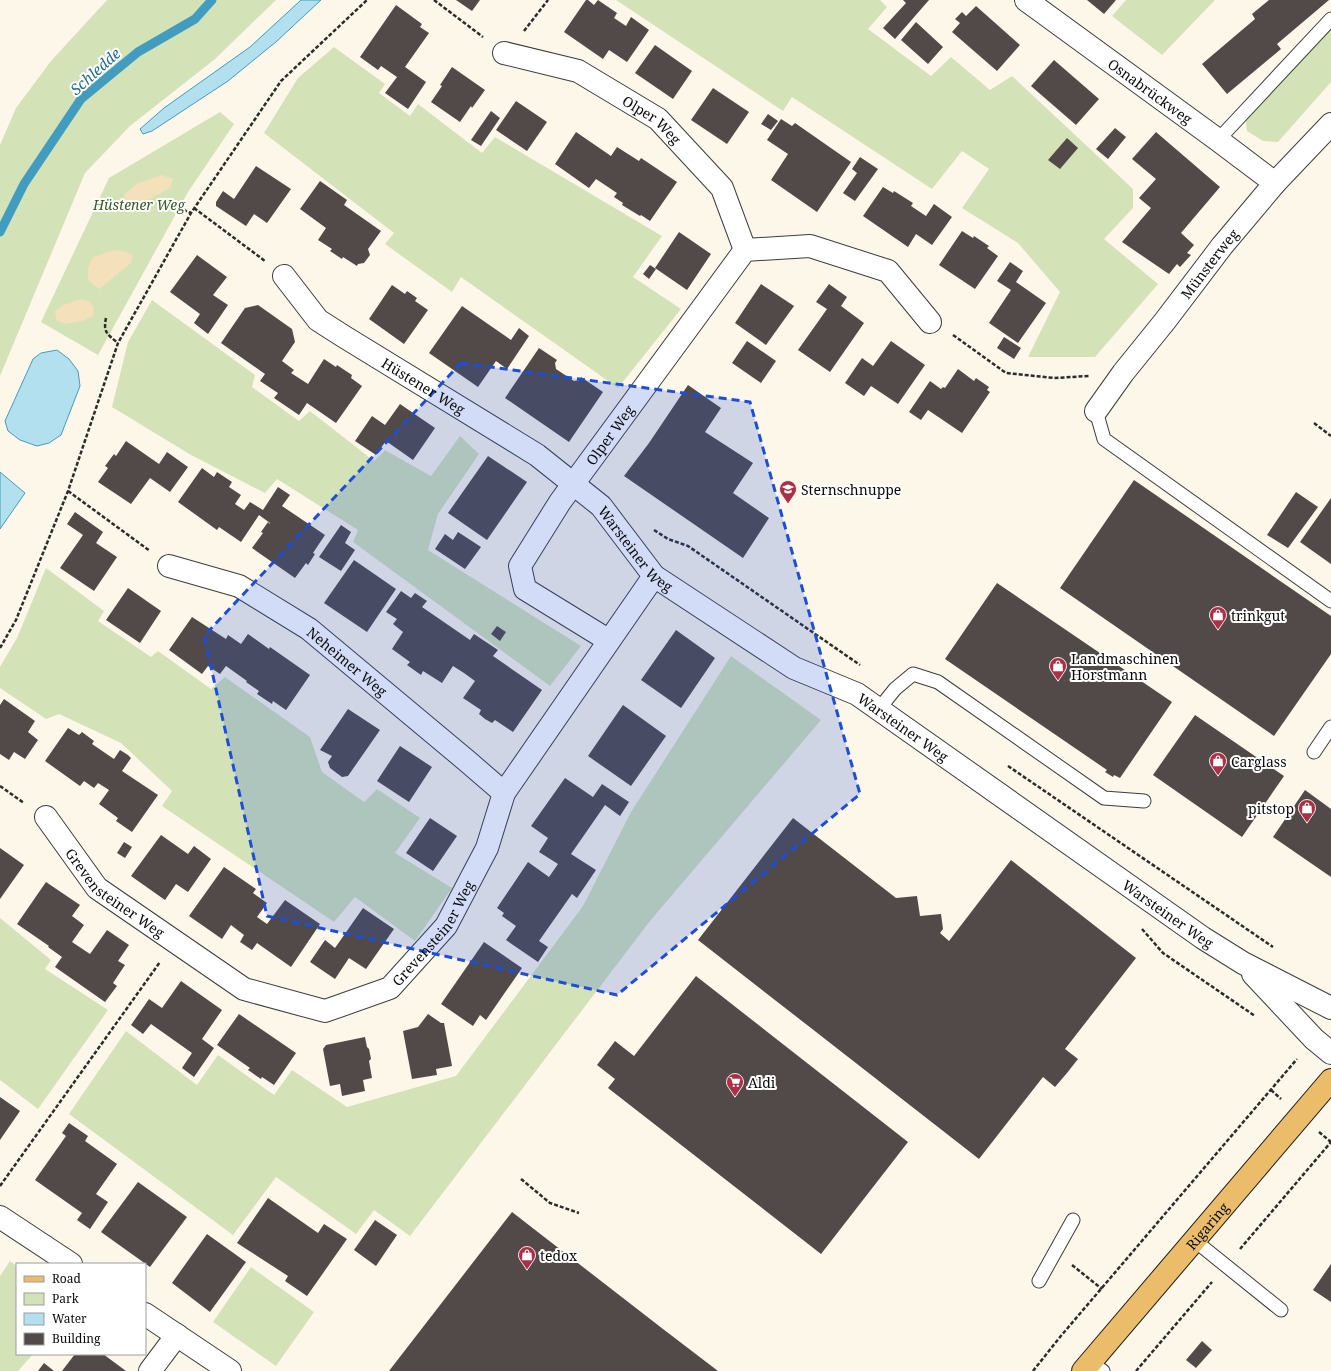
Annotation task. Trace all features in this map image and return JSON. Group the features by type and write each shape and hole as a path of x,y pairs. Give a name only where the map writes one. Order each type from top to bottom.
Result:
{"main road":[{"name":"Rigaring","path":"1092,1368 1194,1240 1331,1080"}],"street":[{"name":"Osnabrückweg","path":"1033,2 1275,183"},
{"name":"Olper Weg","path":"504,54 578,71 658,119 722,188 745,250 574,484"},
{"name":"Münsterweg","path":"1096,411 1222,246 1275,183 1331,124"},
{"path":"745,250 810,246 888,271 930,322"},
{"name":"Hüstener Weg","path":"284,276 318,320 537,455 574,484"},
{"path":"574,484 560,502 520,566 525,590 608,640"},
{"name":"Warsteiner Weg","path":"574,484 601,506 654,576 794,668 857,694 1203,938 1243,963 1331,1008"},
{"name":"Neheimer Weg","path":"170,566 240,586 309,629 468,761 504,793"},
{"name":"Grevensteiner Weg","path":"46,817 97,888 174,939 244,989 325,1011 390,988 446,926 487,848 504,793 608,640 654,576"},
{"name":"Warsteiner Weg","path":"1243,963 1314,1039 1331,1053"},
{"path":"0,1216 70,1263"},
{"path":"146,1315 230,1371"},
{"path":"150,1371 177,1335"}],"lane":[{"path":"1218,140 1331,19"},
{"path":"1096,411 1104,440 1331,601"},
{"path":"879,709 895,689 913,674 938,682 1104,798 1144,801"},
{"path":"1314,752 1331,727"},
{"path":"1039,1281 1073,1220"},
{"path":"1194,1240 1281,1310"}],"path":[{"path":"0,648 16,620 68,491 118,342 191,213 281,81 367,0"},
{"path":"434,0 504,54 548,0"},
{"path":"164,204 175,202 179,208 191,213"},
{"path":"194,208 284,276"},
{"path":"106,318 104,327 108,335 118,342"},
{"path":"930,322 953,335 1006,373 1054,378 1124,373"},
{"path":"1314,423 1331,436"},
{"path":"68,491 170,566"},
{"path":"0,1186 152,974 174,939"},
{"path":"1033,1371 1314,1039"},
{"path":"521,1179 550,1203 579,1213"},
{"path":"1055,1252 1102,1289"}],"highlighted area":[{"path":"461,363 750,402 860,794 617,995 267,916 204,636"}],"green space":[{"path":"107,0 276,0 215,59 130,126 85,173 0,376 0,145 16,108 51,61"},
{"path":"616,0 880,0 887,7 868,29 931,76 951,57 990,90 1012,76 1133,189 1133,208 1104,239 1158,284 1095,357 1028,357 1060,292 1018,243 962,208 989,169 962,151 932,189 792,97 783,111"},
{"path":"1126,0 1215,0 1162,55 1112,16"},
{"path":"1331,30 1331,82 1278,142 1263,141 1247,131 1245,115"},
{"path":"334,47 385,84 379,93 410,116 418,104 482,153 495,137 662,236 633,277 681,309 618,388 461,277 452,292 385,244 394,233 264,133 298,78"},
{"name":"Hüstener Weg","path":"220,112 234,124 188,192 98,355 41,322 109,178"},
{"path":"152,300 255,375 252,387 299,421 310,411 374,461 385,450 431,476 460,436 479,454 438,514 428,550 581,646 550,686 353,542 358,530 277,479 265,493 191,455 112,407 128,342"},
{"path":"46,568 104,611 98,621 151,657 158,651 211,689 225,677 310,737 322,772 364,802 377,789 420,818 395,853 452,888 415,941 355,897 334,922 162,806 172,791 121,743 59,714 46,719 0,688 0,667 17,638"},
{"path":"731,656 821,720 650,921 410,1236 374,1210 356,1234 276,1177 233,1235 69,1114 126,1031 197,1085 218,1055 274,1095 292,1070 347,1107 456,1076 583,906 631,812"},
{"path":"0,918 51,960 45,969 108,1010 38,1109 0,1080"},
{"path":"10,1261 16,1265 16,1355 32,1355 18,1371 0,1371 0,1276"},
{"path":"251,1267 314,1312 276,1366 213,1322"}],"sand":[{"path":"162,175 173,179 171,187 160,194 134,206 125,204 124,195 136,184"},
{"path":"114,250 127,252 133,255 131,263 99,289 88,280 88,267 93,257"},
{"path":"81,299 89,301 94,307 93,316 83,321 65,324 56,320 55,311 63,305"}],"water":[{"path":"301,0 321,0 277,41 228,81 152,131 143,134 140,129 164,108 250,47"},
{"path":"57,350 69,359 78,371 80,386 61,435 49,443 37,446 20,440 8,431 5,421 33,359 41,353"},
{"path":"0,472 25,493 0,529"}],"building":[{"path":"456,0 480,0 472,11"},
{"path":"586,0 594,5 598,0 617,13 614,18 626,26 631,17 649,30 627,62 609,50 603,59 564,32"},
{"path":"903,0 929,0 895,39 883,28 906,3"},
{"path":"1087,0 1116,0 1104,14"},
{"path":"1269,0 1329,0 1277,44 1281,49 1227,94 1202,64 1255,19 1252,14"},
{"path":"396,5 422,24 420,27 429,33 405,67 426,82 408,109 385,93 397,77 381,66 378,70 360,57"},
{"path":"976,6 1020,45 997,71 952,32 960,23 955,19 962,12 966,16"},
{"path":"916,22 943,47 928,64 901,40"},
{"path":"655,45 692,71 673,99 635,73"},
{"path":"1054,60 1099,99 1076,125 1031,86"},
{"path":"452,67 485,90 460,122 431,102 442,86 440,85"},
{"path":"713,88 749,112 727,144 691,120"},
{"path":"516,101 547,122 527,151 496,130"},
{"path":"491,111 500,118 481,146 471,140"},
{"path":"768,114 778,121 771,130 761,124"},
{"path":"781,119 792,126 795,123 851,162 817,212 771,180 788,154 767,140"},
{"path":"1115,128 1126,137 1108,159 1096,149"},
{"path":"576,132 611,156 617,147 639,161 641,158 677,182 650,221 622,205 623,203 614,197 617,193 596,179 589,188 555,164"},
{"path":"1156,132 1220,187 1181,233 1194,245 1187,253 1191,255 1180,267 1177,264 1169,274 1122,242 1151,208 1139,198 1156,179 1132,159"},
{"path":"1067,138 1078,148 1060,169 1048,160"},
{"path":"860,157 878,169 855,201 843,193 857,173 852,169"},
{"path":"256,166 291,189 267,223 254,214 246,226 216,206 216,202 223,191 234,199"},
{"path":"320,181 347,200 344,205 381,231 368,249 370,255 364,263 358,264 357,266 330,251 332,249 318,240 326,228 300,209"},
{"path":"883,187 893,193 894,191 913,203 911,206 926,216 934,204 952,217 932,245 916,234 908,247 863,216"},
{"path":"962,231 973,238 974,236 989,246 987,248 998,256 975,289 939,265"},
{"path":"679,232 711,254 687,290 655,268"},
{"path":"197,255 227,277 213,295 228,305 208,334 194,323 200,314 170,292"},
{"path":"1010,262 1023,271 1016,282 1046,303 1018,343 989,323 1011,290 997,281"},
{"path":"650,265 656,269 649,279 643,274"},
{"path":"761,284 794,306 766,345 735,323"},
{"path":"829,284 847,297 841,306 864,323 830,372 798,350 827,309 816,302"},
{"path":"392,285 405,294 407,291 417,298 415,301 428,310 404,344 369,319"},
{"path":"258,305 292,329 295,342 282,361 294,370 291,373 308,384 324,359 336,367 337,365 352,375 351,378 362,386 336,423 307,403 299,415 274,398 278,393 260,381 265,374 221,343 245,308"},
{"path":"462,306 511,340 519,328 529,336 507,369 496,361 478,387 429,353"},
{"path":"1004,337 1021,348 1014,359 997,348"},
{"path":"747,341 776,361 761,383 732,363"},
{"path":"891,341 925,365 898,404 871,386 864,396 845,383 862,358 873,366"},
{"path":"539,348 557,360 555,363 556,369 574,381 579,380 581,377 603,392 569,442 505,398"},
{"path":"958,369 974,381 976,378 989,387 987,390 990,392 962,433 928,410 921,420 909,412 930,381 941,389 943,387 945,388"},
{"path":"688,385 721,408 705,432 753,463 733,493 769,518 743,558 624,476 649,443"},
{"path":"400,404 435,428 413,460 386,441 376,455 355,441 372,416 385,425"},
{"path":"126,441 159,464 167,452 188,467 170,492 150,478 131,504 98,482 108,468 105,466 114,454 116,456"},
{"path":"488,456 527,482 487,540 448,513"},
{"path":"202,468 214,477 217,472 232,482 229,487 241,495 235,504 244,510 250,502 263,510 278,487 290,495 282,506 325,535 313,553 315,554 308,565 306,563 295,578 252,548 263,533 261,532 268,522 270,524 270,523 259,515 241,542 219,527 217,530 178,502"},
{"path":"1134,480 1331,616 1331,654 1274,736 1060,588"},
{"path":"1296,492 1318,507 1288,548 1267,535"},
{"path":"1331,498 1331,564 1300,542"},
{"path":"75,512 103,532 96,543 117,557 94,591 60,568 83,535 67,524"},
{"path":"341,525 351,532 345,543 355,550 341,571 319,557"},
{"path":"458,532 481,547 465,569 435,549 445,534 453,540"},
{"path":"354,560 396,589 367,632 324,603"},
{"name":"Landmaschinen Horstmann","path":"997,583 1172,702 1120,778 1114,775 1113,777 1105,772 1107,770 945,659"},
{"path":"128,588 161,611 140,643 106,620"},
{"path":"401,591 411,598 415,593 427,601 422,607 470,640 474,634 498,650 493,656 542,690 513,732 495,720 492,723 485,719 479,714 481,710 463,698 475,681 464,673 453,666 442,683 423,671 421,675 407,665 410,662 392,649 403,632 393,624 397,619 386,612"},
{"path":"192,617 226,639 228,635 241,644 248,634 269,649 270,647 310,675 286,710 273,701 272,704 257,694 259,691 226,666 220,674 208,666 202,674 169,650"},
{"path":"497,626 506,632 500,641 491,634"},
{"path":"676,630 715,658 681,708 641,680"},
{"path":"4,699 35,721 28,732 38,740 25,759 14,752 9,760 0,754 0,705"},
{"path":"623,705 666,736 631,786 588,756"},
{"path":"348,709 380,730 348,776 342,777 330,768 328,762 332,756 320,750"},
{"name":"Carglass","path":"1195,715 1284,776 1242,837 1153,775"},
{"path":"68,728 79,735 82,732 94,741 92,744 114,759 120,750 128,755 131,758 122,771 158,795 132,832 116,821 118,818 99,804 109,790 98,783 94,788 84,781 80,786 45,761"},
{"path":"400,746 432,767 409,802 377,781"},
{"path":"565,778 593,797 602,784 629,802 620,816 605,805 571,854 596,870 577,898 572,894 539,941 548,947 538,962 506,940 516,926 502,916 504,913 497,908 528,862 549,877 558,864 539,852 548,838 531,826"},
{"name":"pitstop","path":"1305,790 1331,809 1331,877 1273,837"},
{"path":"430,818 457,836 433,871 406,853"},
{"path":"793,818 896,898 917,896 920,916 941,914 943,929 940,933 949,941 1011,860 1136,958 1065,1049 1078,1059 1055,1087 1043,1077 979,1159 698,940"},
{"path":"161,835 188,854 194,846 211,859 188,892 176,884 165,900 131,876"},
{"path":"124,842 132,847 125,858 117,853"},
{"path":"0,848 24,865 0,899"},
{"path":"224,867 256,889 253,893 267,903 257,917 267,924 285,900 320,924 291,967 257,943 252,950 240,942 244,935 231,925 222,939 189,916"},
{"path":"46,882 80,905 72,916 84,925 72,942 90,954 107,930 129,945 118,961 125,965 113,983 117,986 105,1002 55,967 62,957 17,924"},
{"path":"363,908 394,929 366,969 349,958 335,979 310,962 325,940 335,948"},
{"path":"484,942 522,968 486,1020 480,1015 473,1026 441,1004"},
{"name":"Aldi","path":"696,976 908,1142 821,1254 608,1088 615,1079 597,1065 615,1041 634,1056"},
{"path":"181,981 222,1010 202,1039 214,1048 194,1077 182,1068 192,1053 151,1024 143,1034 131,1025 149,999 162,1008"},
{"path":"239,1014 296,1053 274,1085 262,1077 261,1079 248,1070 250,1068 217,1045"},
{"path":"428,1014 441,1023 444,1023 452,1066 436,1069 437,1075 412,1079 403,1031 418,1027"},
{"path":"365,1037 371,1059 369,1061 372,1078 363,1080 365,1091 342,1096 340,1084 330,1086 323,1049 326,1045"},
{"path":"0,1097 20,1111 0,1140"},
{"path":"69,1123 88,1136 85,1141 117,1164 96,1194 108,1202 90,1229 77,1220 82,1213 35,1180 66,1136 62,1133"},
{"path":"138,1182 187,1217 150,1267 101,1232"},
{"path":"268,1198 318,1233 324,1224 347,1239 307,1296 285,1281 288,1276 237,1243"},
{"name":"tedox","path":"512,1212 663,1329 718,1371 389,1371"},
{"path":"375,1220 397,1235 376,1266 354,1250"},
{"path":"207,1234 246,1262 210,1312 172,1283"},
{"path":"1331,1264 1331,1302 1313,1290"},
{"path":"1202,1341 1212,1350 1196,1368 1186,1360"},
{"path":"74,1355 104,1355 126,1371 62,1371"},
{"path":"44,1363 54,1371 38,1371"}],"waterway":[{"name":"Schledde","path":"0,232 24,184 81,99 138,52 195,19 212,0"}],"place":[{"name":"Sternschnuppe","path":"788,504"},
{"name":"trinkgut","path":"1218,630"},
{"name":"Landmaschinen Horstmann","path":"1058,681"},
{"name":"Carglass","path":"1218,776"},
{"name":"pitstop","path":"1307,823"},
{"name":"Aldi","path":"735,1097"},
{"name":"tedox","path":"527,1270"}]}
